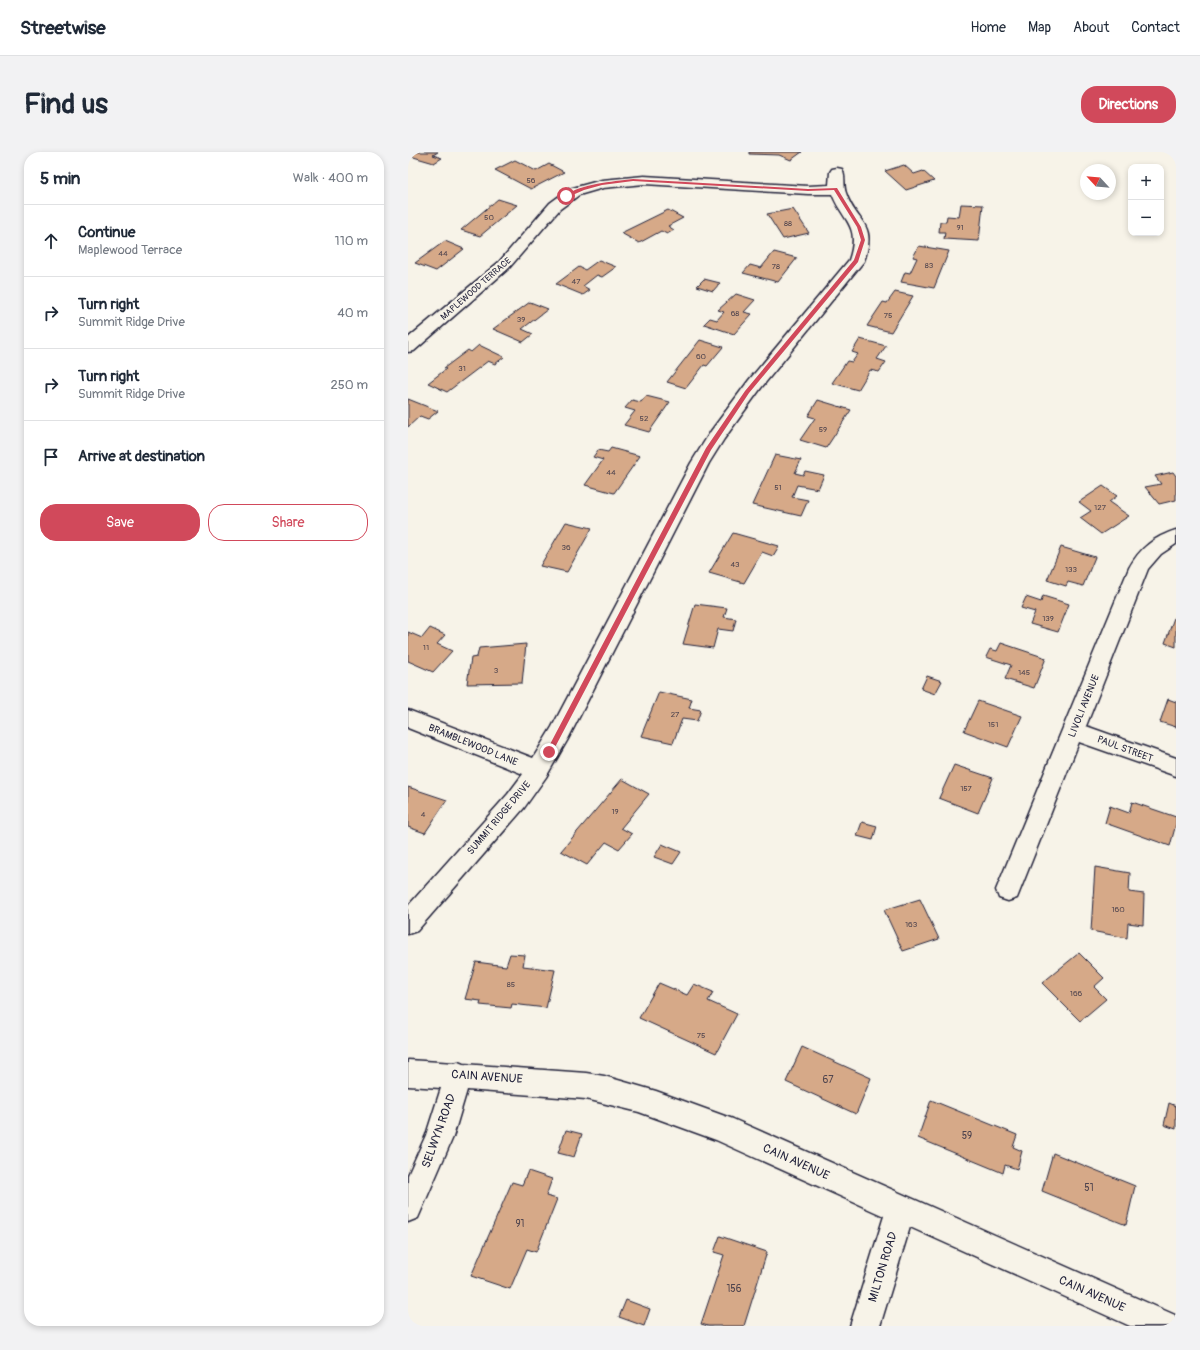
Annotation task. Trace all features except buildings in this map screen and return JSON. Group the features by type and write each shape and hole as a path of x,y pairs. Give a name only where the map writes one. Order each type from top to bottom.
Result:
{"street":[{"name":"MAPLEWOOD TERRACE","path":"408,347 504,264 560,201 578,191 602,184 644,180 808,190 836,180"},
{"name":"SUMMIT RIDGE DRIVE","path":"408,923 507,812 538,770 560,733 712,443 747,392 851,267 860,254 863,240 862,233 836,180"},
{"name":"LIVOLI AVENUE","path":"1008,890 1074,731 1139,568 1154,549 1176,537"},
{"name":"BRAMBLEWOOD LANE","path":"408,719 538,770"},
{"name":"PAUL STREET","path":"1074,731 1176,767"},
{"name":"CAIN AVENUE","path":"408,1073 458,1075 586,1086 639,1098 723,1129 1164,1326"},
{"name":"SELWYN ROAD","path":"408,1208 439,1137 458,1075"},
{"name":"MILTON ROAD","path":"865,1326 900,1208"}],"route":[{"path":"549,752 708,449 735,407 856,261 860,254 863,240 859,227 836,189 808,190 633,180 602,184 582,189 566,196"}]}
